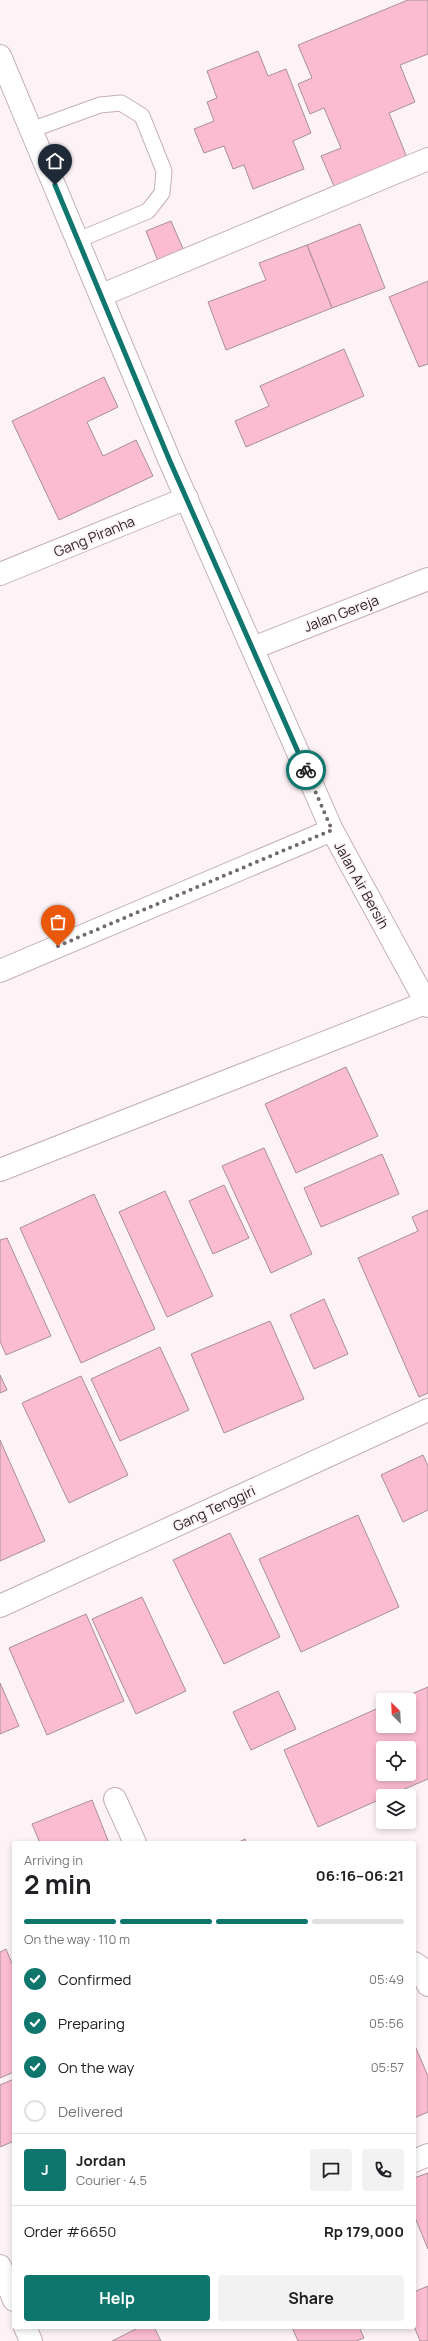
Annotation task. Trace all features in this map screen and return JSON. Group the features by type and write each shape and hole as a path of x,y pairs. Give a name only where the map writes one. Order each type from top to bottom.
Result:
{"street":[{"name":"Jalan Air Bersih","path":"0,56 102,294 187,498 332,830 428,1004"},
{"path":"102,294 428,159"},
{"name":"Gang Piranha","path":"0,574 187,498"},
{"name":"Jalan Gereja","path":"253,648 428,579"},
{"path":"0,971 332,830"},
{"path":"0,1170 428,1004"},
{"name":"Gang Tenggiri","path":"0,1606 428,1410"},
{"path":"115,1800 135,1841"},
{"path":"416,1965 420,1967 428,1985"},
{"path":"416,2160 428,2155"},
{"path":"0,2266 12,2295"},
{"path":"26,2329 31,2341"}],"lane":[{"path":"31,130 100,105 121,103 142,116 164,171 162,193 148,211 78,240"}],"building":[{"path":"408,0 428,0 428,54 400,65 415,102 389,113 410,165 353,179 334,186 321,156 341,148 324,108 310,114 298,84 312,78 298,45"},
{"path":"258,51 268,76 286,69 311,133 293,141 304,169 253,189 244,165 233,169 224,146 204,153 194,129 214,121 207,102 217,98 207,71"},
{"path":"171,221 184,251 158,261 146,231"},
{"path":"360,224 385,288 332,308 307,245"},
{"path":"307,245 332,308 226,350 208,302 266,280 259,263"},
{"path":"428,281 428,364 419,367 389,297"},
{"path":"344,349 364,396 246,447 235,421 269,406 260,386"},
{"path":"104,377 118,407 87,422 103,456 136,440 153,476 59,520 12,421"},
{"path":"346,1067 378,1136 296,1173 265,1104"},
{"path":"264,1148 312,1254 271,1273 222,1166"},
{"path":"382,1154 399,1194 321,1227 304,1188"},
{"path":"224,1185 249,1238 213,1254 189,1201"},
{"path":"165,1191 213,1296 167,1317 119,1212"},
{"path":"94,1194 155,1329 81,1363 20,1228"},
{"path":"428,1210 428,1393 419,1397 358,1258 418,1231 412,1217"},
{"path":"7,1238 51,1336 6,1355 0,1341 0,1240"},
{"path":"324,1299 348,1354 314,1369 290,1315"},
{"path":"270,1321 304,1399 224,1433 191,1354"},
{"path":"160,1347 189,1410 120,1441 91,1379"},
{"path":"0,1375 7,1390 0,1393"},
{"path":"81,1376 128,1475 69,1503 22,1403"},
{"path":"0,1440 45,1541 0,1561"},
{"path":"423,1455 428,1466 428,1510 403,1522 381,1475"},
{"path":"358,1515 399,1607 301,1652 259,1559"},
{"path":"230,1533 280,1637 224,1664 173,1560"},
{"path":"142,1597 186,1691 136,1714 92,1619"},
{"path":"86,1614 124,1701 47,1735 9,1648"},
{"path":"0,1683 19,1726 0,1734"},
{"path":"428,1687 428,1779 404,1789 376,1789 376,1801 318,1827 284,1750 376,1709 376,1733 416,1733 416,1693 414,1693"},
{"path":"278,1691 296,1729 251,1750 233,1712"},
{"path":"92,1800 108,1841 39,1841 32,1824"},
{"path":"6,1949 12,1963 12,2073 0,2078 0,1952"},
{"path":"416,2048 428,2076 428,2112 416,2117"},
{"path":"12,2080 12,2142 0,2147 0,2085"},
{"path":"428,2173 428,2249 416,2220 416,2177"},
{"path":"428,2286 428,2341 420,2341 415,2329 416,2291"},
{"path":"136,2329 155,2329 161,2341 112,2341"},
{"path":"293,2329 360,2329 364,2338 356,2341 298,2341"}],"way so far":[{"path":"58,946 332,830 306,770"}],"route":[{"path":"55,185 102,294 169,459 306,770"}]}
